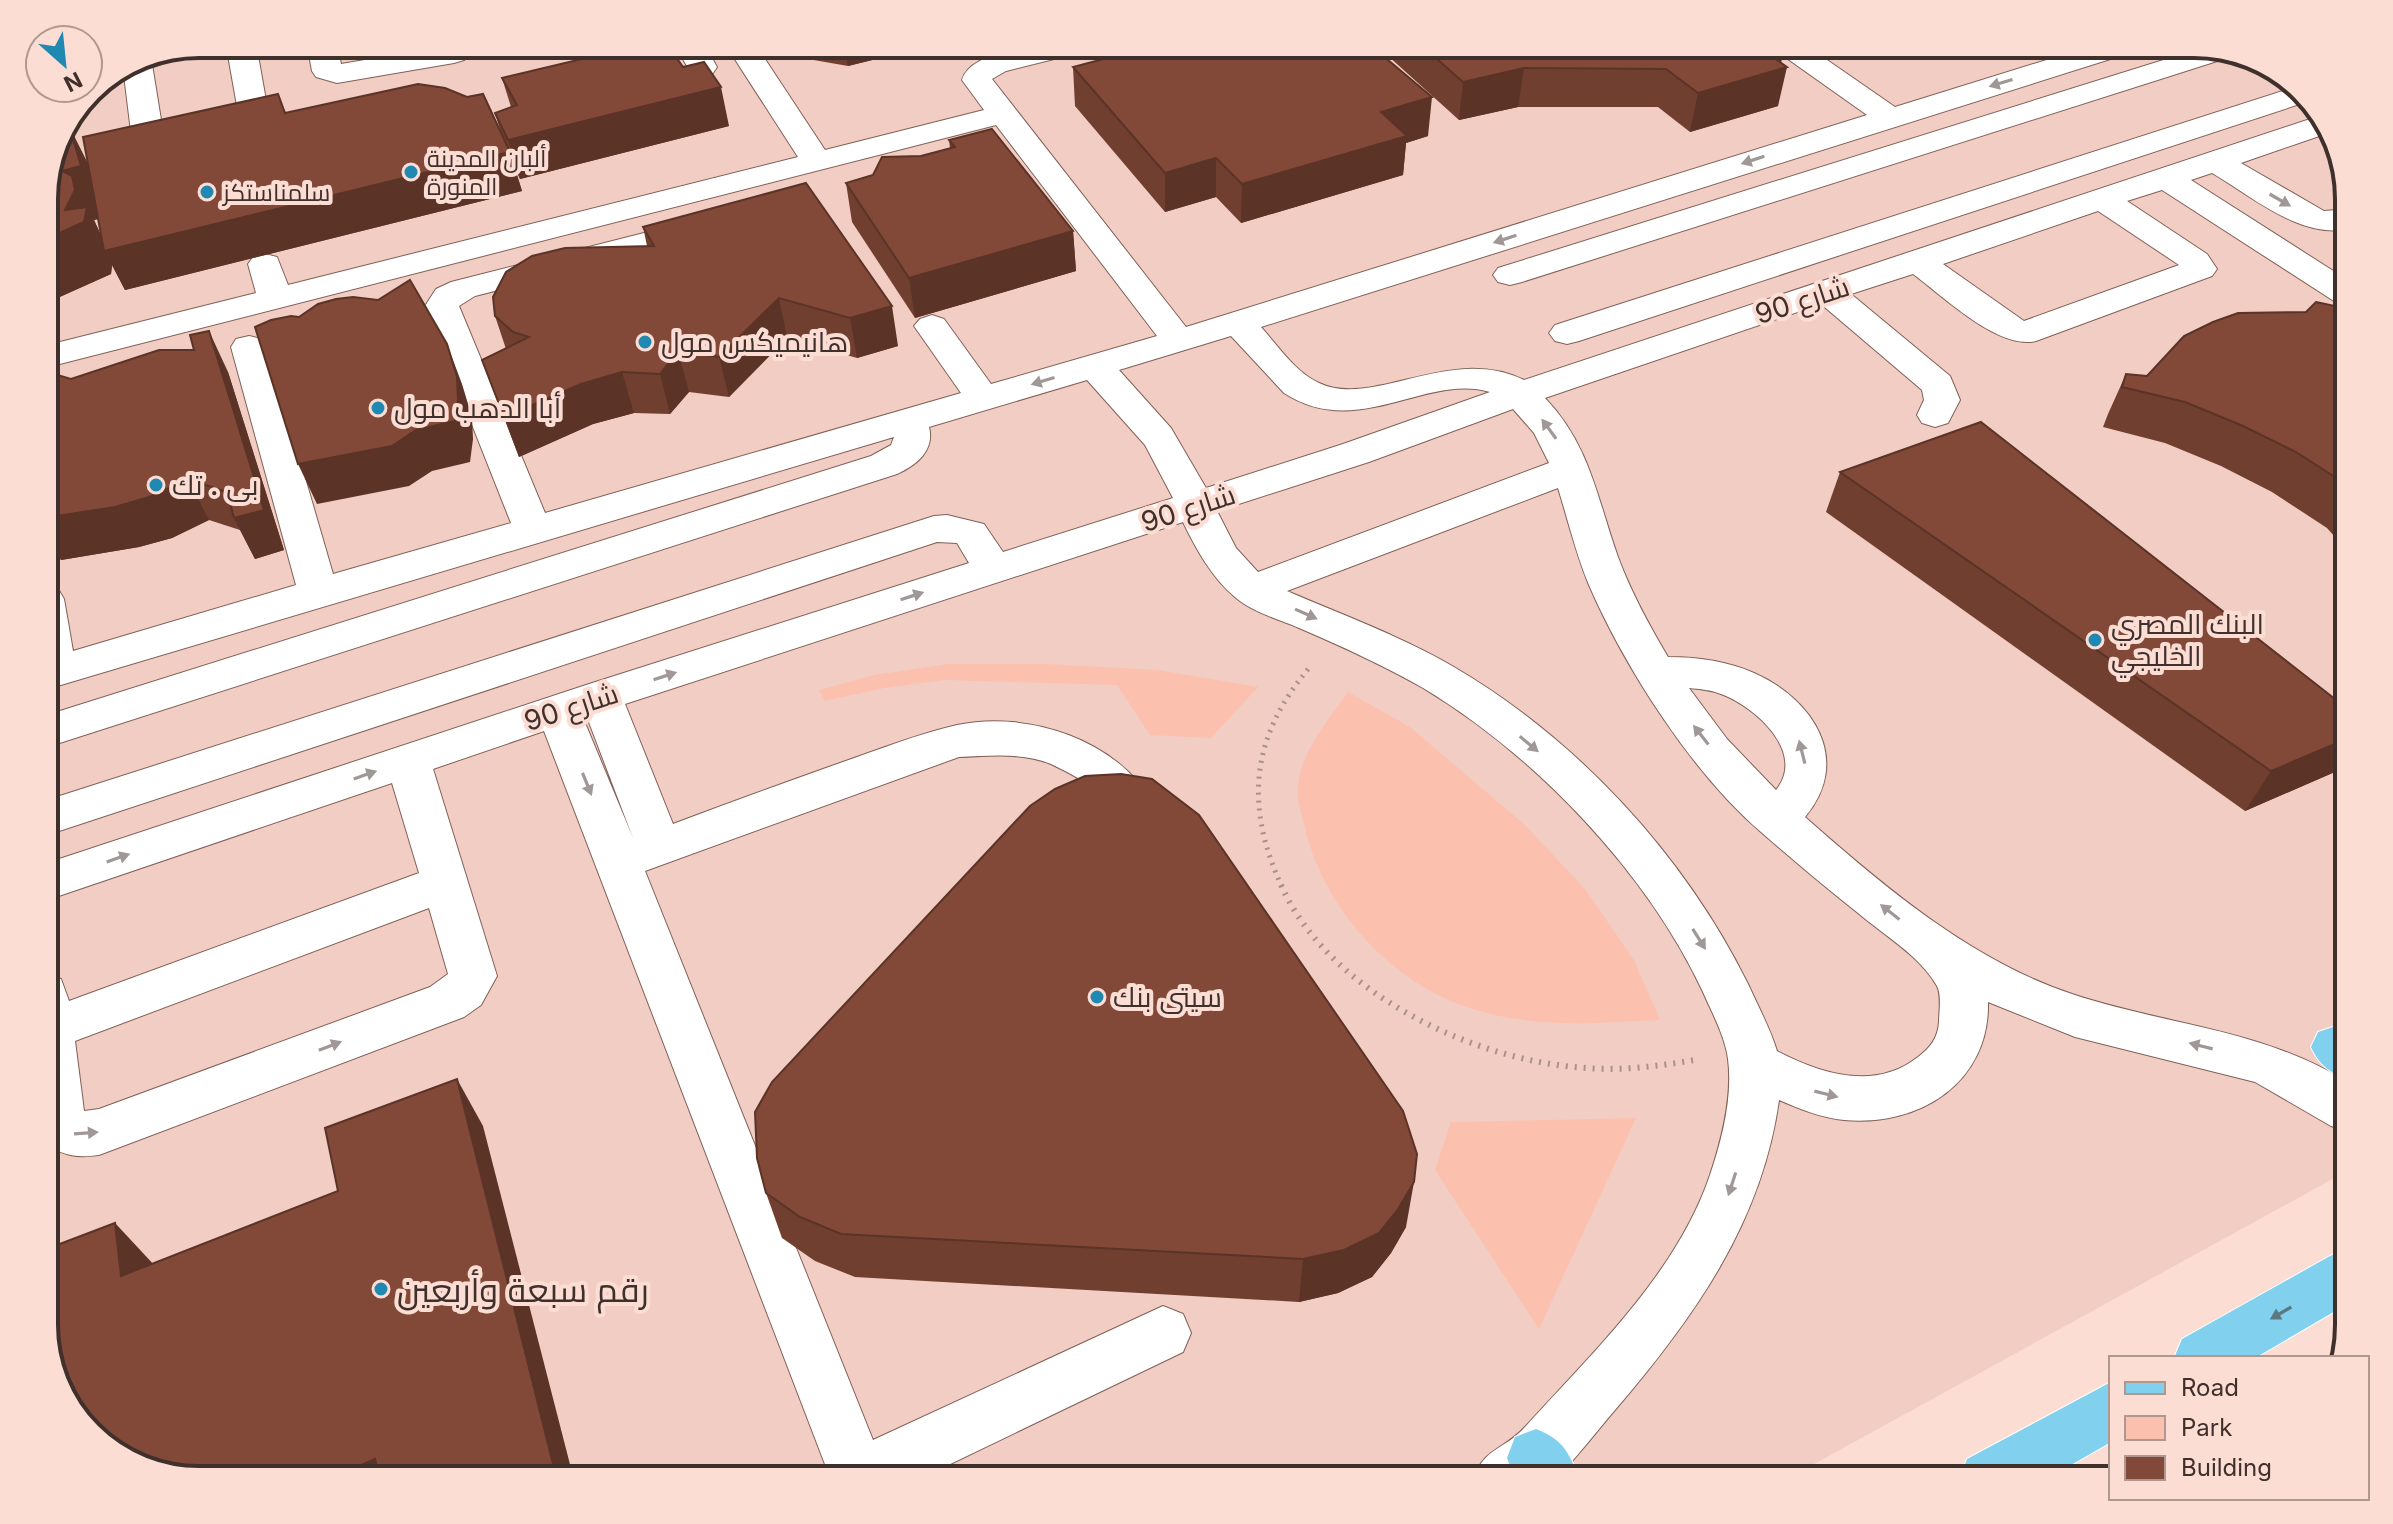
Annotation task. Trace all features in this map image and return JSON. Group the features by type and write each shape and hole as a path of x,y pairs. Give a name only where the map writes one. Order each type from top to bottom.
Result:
{"main road":[{"path":"2206,1356 2335,1282"},
{"path":"2013,1466 2109,1411"}],"street":[{"path":"138,72 146,128 149,135 157,136 250,113 252,106 243,58"},
{"path":"325,58 327,71 337,74 431,58"},
{"path":"749,58 817,162"},
{"path":"1024,58 996,65 979,73 977,80 1001,115 1179,341"},
{"path":"1805,58 1890,117"},
{"path":"58,671 318,591 1239,323 2083,58"},
{"path":"1510,275 2201,58"},
{"path":"1567,333 2291,97"},
{"path":"58,353 1001,115"},
{"name":"شارع 90","path":"58,878 601,696 1356,453 1519,394 2316,127"},
{"path":"1974,129 2047,177"},
{"path":"2215,161 2312,218 2335,222"},
{"path":"2166,178 2335,287"},
{"path":"1917,261 2010,328 2024,333 2200,269 2195,261 2102,199"},
{"path":"533,530 442,306 448,296 463,289 723,223"},
{"path":"265,264 275,299"},
{"path":"1826,291 1937,384 1943,394 1943,404 1935,415"},
{"path":"1239,323 1294,383 1319,396 1350,400 1483,378 1510,386 1519,394 1550,429 1573,468 1599,559 1622,611 1689,720 1775,819 1936,949 1986,978 2052,1008 2103,1024 2262,1062 2335,1102"},
{"path":"932,326 983,399"},
{"path":"249,347 318,591"},
{"path":"1094,366 1128,398 1155,431 1177,467 1216,550 1251,590 1414,661 1528,742 1581,791 1631,845 1677,905 1718,970 1752,1055 1748,1131 1729,1195 1692,1269 1648,1330 1535,1466"},
{"path":"58,728 896,461 911,446 914,438 908,421"},
{"path":"1251,590 1573,468"},
{"path":"58,814 934,529 959,529 970,533 994,570"},
{"path":"1658,672 1694,672 1729,680 1761,696 1787,719 1802,745 1806,773 1796,798 1775,819"},
{"path":"601,696 638,855 855,1466"},
{"path":"558,711 638,855"},
{"path":"638,855 908,756 959,741 1011,739 1060,749 1102,772 1132,805"},
{"path":"58,1107 60,1125 75,1135 99,1132 447,1002 464,991 473,976 408,761"},
{"path":"58,1007 445,883"},
{"path":"1752,1055 1799,1087 1846,1099 1891,1096 1929,1082 1955,1055 1966,1022 1962,986 1936,949"},
{"path":"2262,1062 2335,1050"},
{"path":"882,1466 1163,1333"}],"path":[{"path":"1349,634 1313,663 1281,703 1263,750 1257,801 1267,855 1292,908 1333,958 1387,1002 1453,1037 1527,1060 1605,1070 1752,1055"}],"shaded area":[{"path":"199,58 2194,58 2231,63 2272,82 2300,106 2316,128 2330,162 2335,199 2335,1178 1810,1466 183,1465 61,1351 58,1334 58,190 63,162 77,128 95,104 104,104 104,95 128,77 154,65"}],"green space":[{"path":"949,664 1047,664 1158,670 1258,687 1211,738 1150,735 1117,685 944,680 884,688 825,701 819,690 874,675"},
{"path":"1348,692 1410,727 1525,825 1585,889 1634,960 1660,1020 1543,1022 1473,1009 1415,981 1364,938 1326,884 1313,855 1298,798 1302,766 1308,752"},
{"path":"1636,1118 1539,1329 1435,1170 1451,1122"}],"building":[{"path":"586,58 677,58 683,67 704,62 721,87 508,140 495,113 517,105 502,78"},
{"path":"1107,58 1386,58 1432,97 1381,112 1407,136 1242,184 1216,158 1165,173 1073,67"},
{"path":"1436,58 1774,58 1787,67 1698,93 1666,69 1524,68 1463,82"},
{"path":"418,84 445,88 467,97 483,94 510,152 104,251 83,137 278,94 285,113"},
{"path":"992,129 1073,231 909,278 846,183 873,175 882,157 921,156 955,147 949,140"},
{"path":"73,138 81,166 62,171 72,176 75,190 65,210 87,207 84,222 58,234 59,180"},
{"name":"هانيميكس مول","path":"806,183 892,306 850,318 779,298 719,357 678,351 660,374 622,372 581,384 504,417 482,360 529,337 513,332 495,316 493,297 506,272 532,256 565,248 654,246 643,227"},
{"name":"أبا الدهب مول","path":"410,280 447,344 457,377 455,421 416,430 392,446 298,464 255,327 271,320 299,317 318,304 336,299 353,297 378,300"},
{"path":"2316,302 2335,306 2335,477 2296,452 2243,426 2185,402 2122,387 2126,374 2147,376 2184,336 2213,322 2238,313 2306,312"},
{"name":"بى . تك","path":"209,331 264,510 234,518 227,492 188,479 149,497 115,507 58,516 58,375 71,379 159,350 194,350 190,335"},
{"path":"1981,422 2335,699 2335,744 2271,771 1840,472"},
{"name":"سيتى بنك","path":"1121,774 1152,779 1199,815 1403,1111 1417,1154 1414,1182 1379,1233 1344,1250 1303,1259 841,1234 800,1217 766,1193 757,1158 755,1112 772,1082 1030,806 1055,789 1085,776"},
{"name":"رقم سبعة وأربعين","path":"457,1079 554,1466 377,1466 375,1459 359,1466 180,1465 145,1455 121,1442 87,1411 69,1379 61,1353 58,1334 58,1245 115,1223 121,1276 338,1191 325,1128"}],"place":[{"name":"ألبان المدينة المنورة","path":"411,172"},
{"name":"سلمناستكز","path":"207,192"},
{"name":"هانيميكس مول","path":"645,342"},
{"name":"أبا الدهب مول","path":"378,408"},
{"name":"بى . تك","path":"156,485"},
{"name":"البنك المصري الخليجي","path":"2095,640"},
{"name":"سيتى بنك","path":"1097,997"},
{"name":"رقم سبعة وأربعين","path":"381,1289"}]}
